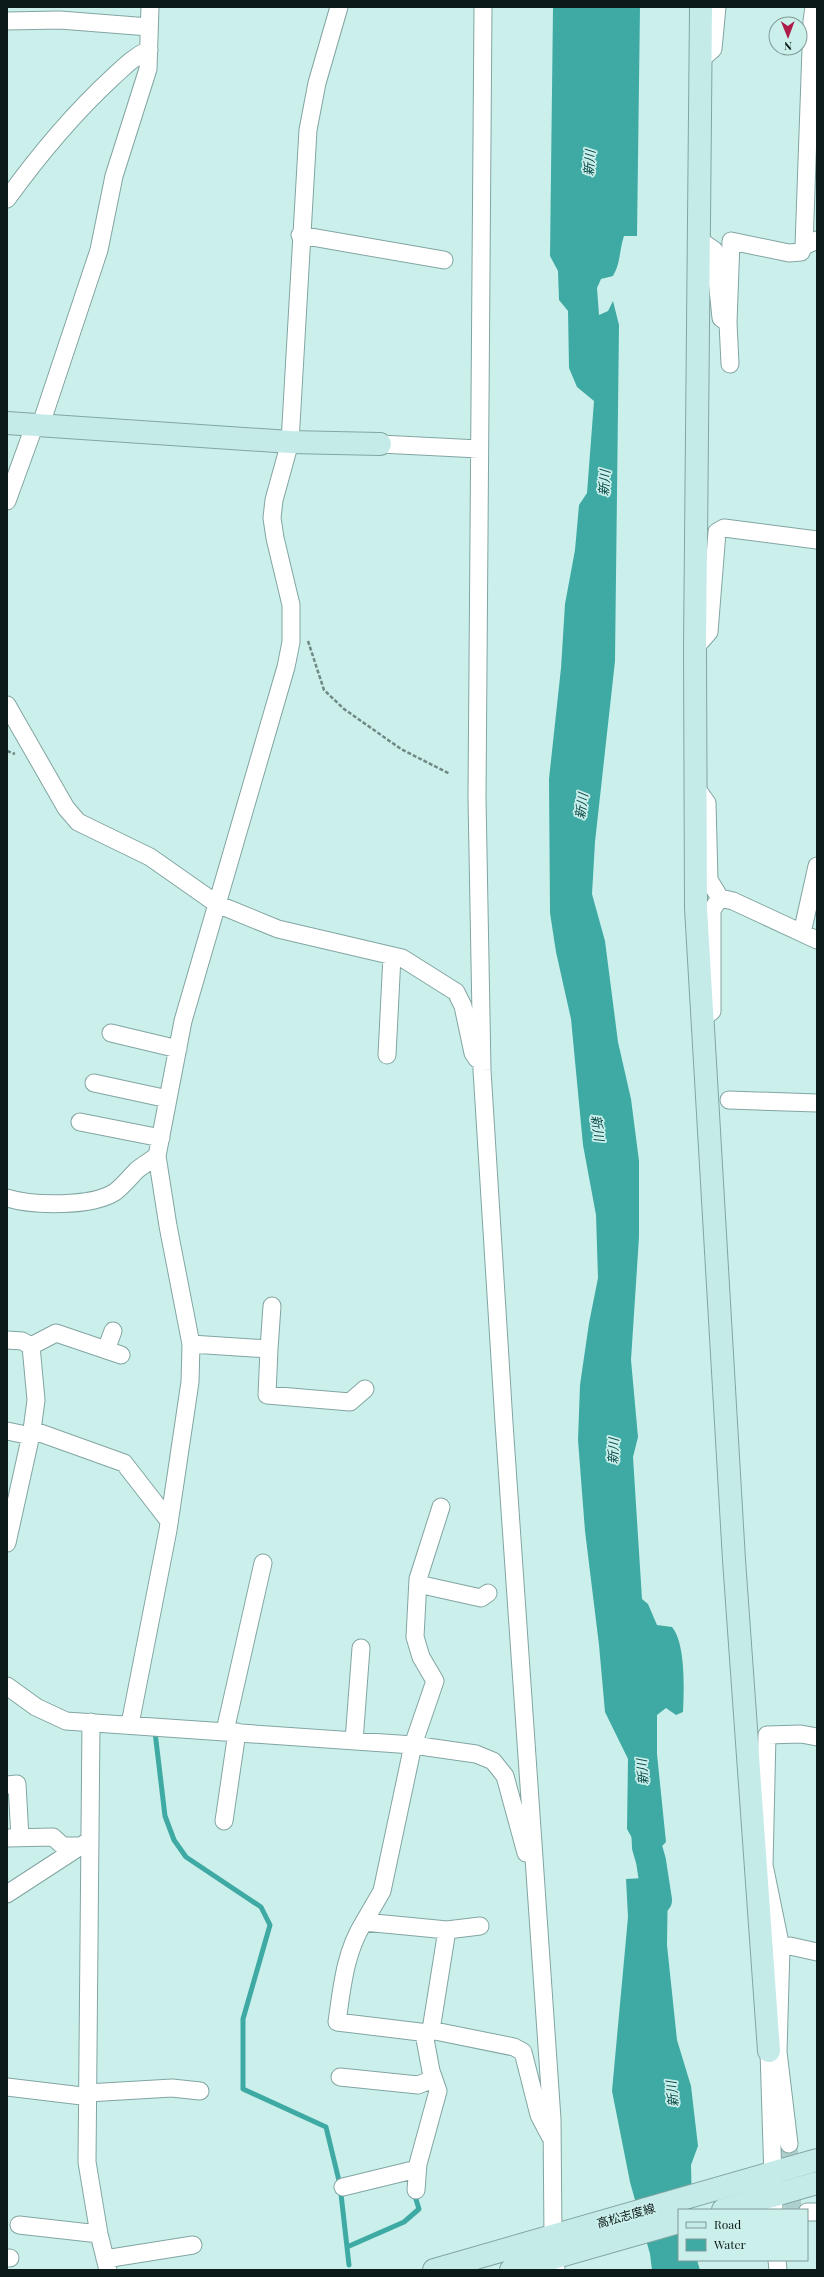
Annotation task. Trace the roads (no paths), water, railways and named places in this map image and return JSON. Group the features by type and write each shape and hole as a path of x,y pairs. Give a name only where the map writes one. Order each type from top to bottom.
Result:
{"street":[{"path":"7,501 38,424 99,250 114,176 148,69 150,7"},
{"path":"130,1724 169,1521 190,1382 191,1344 168,1226 157,1156 183,1021 286,667 291,642 291,604 275,538 272,518 274,500 290,442 300,235 308,130 317,83 339,7"},
{"path":"483,7 477,798 482,1070 552,2140 561,2250"},
{"path":"701,7 699,62 695,648 697,789 696,908 701,1020 734,1560 773,2052 789,2144"},
{"path":"699,62 713,49 717,7"},
{"path":"730,364 728,323 731,241 789,253 801,252 811,243 812,21 814,7"},
{"path":"7,21 60,20 149,27"},
{"path":"7,199 32,165 93,95 138,54 149,50"},
{"path":"300,235 444,260"},
{"path":"698,239 714,250 722,318 728,323"},
{"path":"7,423 290,442 380,444 479,449"},
{"path":"695,648 709,632 717,532 724,528 817,540"},
{"path":"7,705 66,808 78,822 150,857 217,904 278,930 402,958 456,992 463,1006 473,1053 482,1070"},
{"path":"697,789 707,803 709,880 720,898 733,901 817,940"},
{"path":"802,933 817,866"},
{"path":"701,1020 712,1011 712,910 720,898"},
{"path":"387,1055 392,956"},
{"path":"111,1034 178,1049"},
{"path":"94,1083 168,1099"},
{"path":"729,1100 817,1103"},
{"path":"80,1122 161,1138"},
{"path":"7,1198 17,1201 49,1203 96,1200 115,1192 138,1169 157,1156"},
{"path":"272,1306 268,1394 350,1402 364,1389"},
{"path":"31,1346 56,1333 114,1353 113,1331"},
{"path":"7,1340 22,1341 31,1346"},
{"path":"191,1344 269,1349"},
{"path":"7,1543 14,1486 31,1433 36,1400 31,1346"},
{"path":"7,1432 31,1433 124,1463 169,1521"},
{"path":"441,1507 422,1562 418,1584 415,1636 421,1657 435,1681 413,1745 382,1891 354,1939 345,1972 337,2022 429,2031 514,2047 523,2052 539,2115 552,2140"},
{"path":"224,1820 231,1731 263,1563"},
{"path":"418,1584 481,1598 488,1593"},
{"path":"354,1741 361,1648"},
{"path":"7,1686 36,1707 66,1721 130,1724 413,1745 476,1754 494,1761 505,1776 528,1858 534,1863"},
{"path":"91,1722 85,1843 87,2162 99,2234 107,2265 193,2245"},
{"path":"772,2201 769,2173 773,2052 781,1948 764,1865 767,1735 801,1734 817,1737"},
{"path":"7,1785 17,1784 13,1838 53,1837 63,1846 85,1843"},
{"path":"7,1894 85,1843"},
{"path":"364,1922 447,1930 480,1926"},
{"path":"416,2190 417,2169 438,2091 433,2078 424,2039 429,2031 447,1930"},
{"path":"781,1948 790,1946 817,1952"},
{"path":"340,2077 418,2085 433,2078"},
{"path":"7,2086 82,2096 87,2093 172,2088 200,2091"},
{"name":"高松志度線","path":"511,2270 769,2173 817,2160"},
{"path":"343,2188 417,2169"},
{"path":"728,2209 772,2201 817,2183"},
{"name":"高松志度線","path":"434,2270 561,2250 678,2222"},
{"path":"19,2225 99,2234"}],"water":[{"path":"553,7 640,7 637,236 624,236 617,266 613,276 601,279 597,288 599,315 608,311 613,301 619,325 615,661 595,842 592,894 605,941 618,1042 631,1099 639,1161 639,1237 631,1360 638,1437 633,1457 642,1599 648,1604 657,1625 672,1627 677,1635 680,1644 683,1668 683,1712 676,1715 666,1708 657,1715 657,1754 666,1842 661,1847 637,1847 627,1829 628,1759 605,1712 599,1645 585,1531 578,1440 580,1385 589,1323 598,1278 596,1215 583,1145 571,1019 556,952 550,913 549,779 561,668 565,604 575,550 579,505 587,493 594,401 577,387 569,368 568,311 559,300 558,271 550,256"},
{"path":"644,1861 657,1861 658,1877 668,1877 667,1945 677,2040 691,2086 698,2146 691,2165 692,2209 678,2209 678,2261 697,2261 700,2270 652,2270 650,2254 630,2182 612,2091 628,1917 626,1879 644,1878"}],"waterway":[{"path":"155,1732 165,1816 174,1840 186,1857 261,1907 270,1925 243,2019 243,2089 326,2127 340,2185 349,2265"},
{"name":"新川","path":"645,1806 647,1847 651,1861 657,1900"},
{"path":"347,2247 404,2222 419,2209 414,2193"}],"tunnel":[{"path":"789,2144 793,2209"}]}
